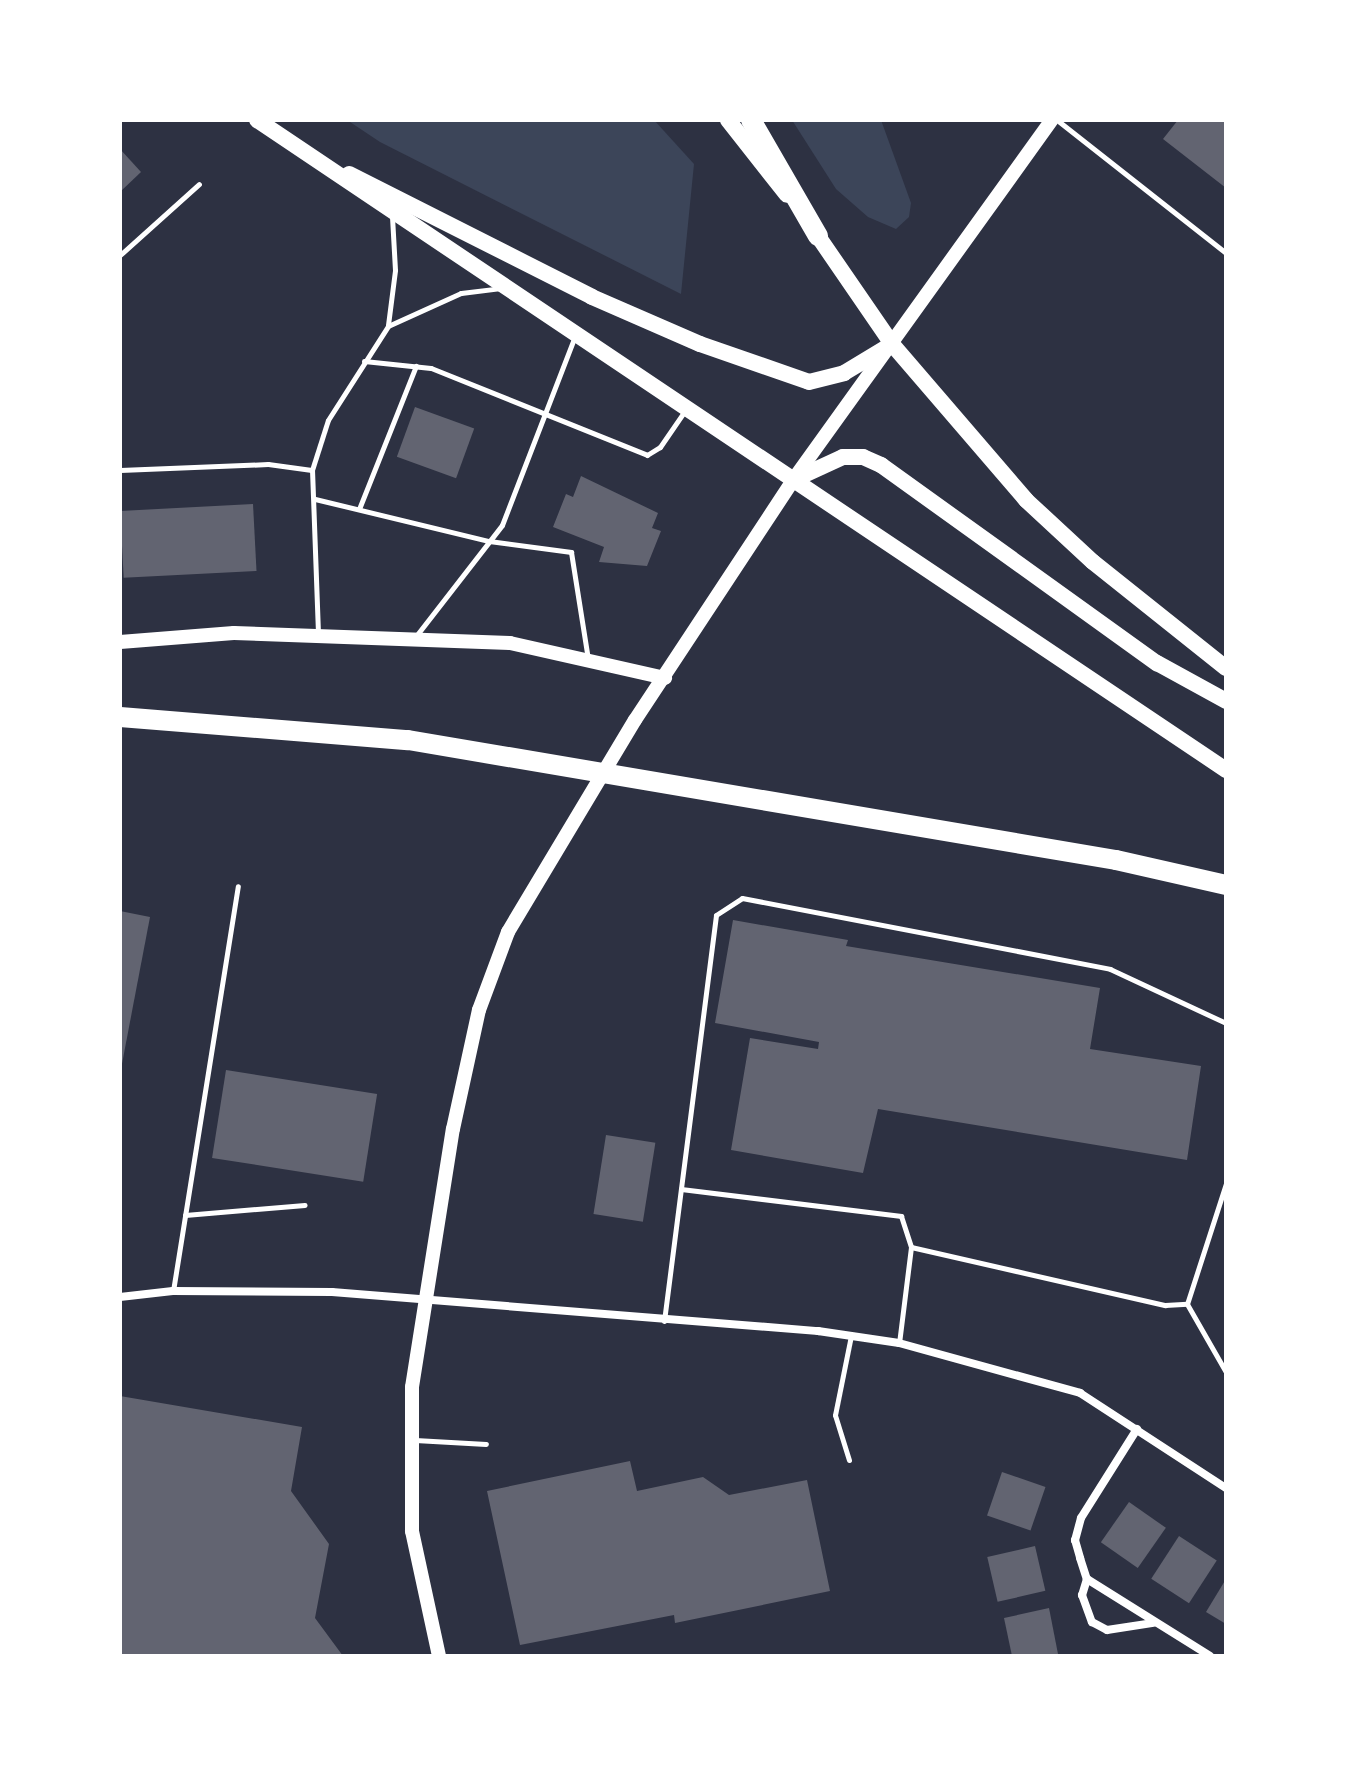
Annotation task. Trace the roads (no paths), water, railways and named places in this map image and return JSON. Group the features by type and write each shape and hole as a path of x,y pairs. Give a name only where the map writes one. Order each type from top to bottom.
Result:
{"highway":[{"path":"751,120 818,236"},
{"path":"120,717 408,740 1116,860 1226,885"}],"main road":[{"path":"257,120 392,214 1226,770"},
{"path":"728,120 818,236 892,344 1026,500 1093,562 1226,668"},
{"path":"289,143 592,297 700,344 809,382 826,380 892,344"},
{"path":"793,480 843,457 863,457 881,465 1157,663 1226,701"}],"street":[{"path":"439,1656 412,1531 410,1439 425,1302 479,1010 508,932 635,720 793,480 1055,120"},
{"path":"120,642 318,634 510,643 665,678"},
{"path":"120,1297 173,1291 332,1292 851,1336 899,1343 1080,1393 1226,1488"},
{"path":"1137,1429 1081,1518 1075,1540 1087,1579 1082,1595 1092,1622 1107,1630 1153,1623"},
{"path":"1087,1579 1210,1656"}],"lane":[{"path":"1055,120 1226,253"},
{"path":"120,255 199,184"},
{"path":"318,634 312,470 328,420 388,326 395,270 392,214"},
{"path":"388,326 461,293 504,288"},
{"path":"414,638 502,525 575,335"},
{"path":"363,361 416,366 546,412 647,455 660,447 687,409"},
{"path":"359,509 416,366"},
{"path":"120,470 268,464 312,470"},
{"path":"315,499 489,541 571,552 588,659"},
{"path":"173,1291 238,886"},
{"path":"664,1321 716,915 742,898 1110,969 1226,1023"},
{"path":"1226,1183 1187,1304 1226,1372"},
{"path":"681,1189 901,1216 911,1247 899,1343"},
{"path":"185,1215 305,1205"},
{"path":"911,1247 1165,1305 1187,1304"},
{"path":"849,1460 835,1415 851,1336"},
{"path":"410,1439 486,1444"}]}
